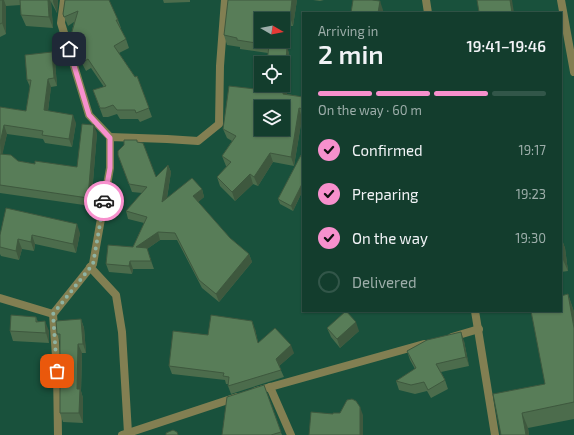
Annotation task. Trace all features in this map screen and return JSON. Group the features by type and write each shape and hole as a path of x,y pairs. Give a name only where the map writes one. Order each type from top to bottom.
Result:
{"street":[{"path":"58,435 57,371 53,314 93,264 110,168 110,138 89,115 61,23 64,0"},
{"path":"110,138 198,141 219,124 220,66 224,0"},
{"path":"426,0 428,12"},
{"path":"561,0 574,72"},
{"path":"90,268 116,295 122,332 125,434 270,387 479,329"},
{"path":"0,298 53,314"},
{"path":"475,312 495,435"},
{"path":"270,387 291,435"}],"building":[{"path":"0,0 2,0 2,23 0,24"},
{"path":"20,0 48,0 49,17 21,15"},
{"path":"65,0 109,0 118,20 116,20 126,39 114,46 135,77 137,76 149,108 136,113 135,110 117,110 113,105 100,108 93,90 106,86 88,59 83,62 73,43 74,42 71,35 78,11 64,17"},
{"path":"228,0 292,0 290,17 290,12 254,12 254,43 237,40 237,38 224,35"},
{"path":"353,0 380,1 378,12 351,12"},
{"path":"477,0 510,0 512,12 479,12"},
{"path":"269,48 287,48 286,56 268,56"},
{"path":"52,52 54,78 48,79 44,110 73,115 69,139 42,135 43,131 4,125 0,143 0,107 26,111 31,80 27,80 25,55"},
{"path":"229,86 254,89 254,92 283,92 283,94 302,97 302,109 299,108 291,157 270,153 254,177 250,174 232,192 217,177 231,162 222,156 236,136 223,129"},
{"path":"82,124 94,125 88,198 0,185 0,154 11,155 18,161 35,164 35,161 77,167"},
{"path":"124,140 137,140 137,142 143,143 156,177 168,165 162,202 192,178 202,189 193,196 230,238 249,254 216,294 199,280 175,233 158,232 136,247 147,248 151,261 130,261 129,266 106,264 108,245 133,247 147,217 126,211 147,187 129,184 118,155 118,151 124,145"},
{"path":"302,155 302,184 291,206 278,199"},
{"path":"6,208 77,224 73,244 32,235 31,242 18,239 16,251 0,247 0,235"},
{"path":"568,294 574,328 574,402 522,413 526,435 501,435 493,394 545,384 531,312 562,312 562,296"},
{"path":"345,312 347,312 356,322 337,339 327,328"},
{"path":"11,315 36,317 36,322 45,321 46,333 10,331"},
{"path":"211,315 252,321 258,343 275,328 291,345 276,359 281,370 228,386 229,377 223,376 224,373 169,366 173,331 208,335"},
{"path":"81,319 83,344 78,344 77,389 80,389 79,413 60,413 60,334 57,334 56,321"},
{"path":"461,332 466,357 436,364 445,380 428,390 424,382 411,385 396,381 416,368 407,351 427,340"},
{"path":"264,385 281,432 271,435 222,435 227,397"},
{"path":"352,399 356,401 360,407 360,435 309,435 311,412 333,414 340,413 347,400"},
{"path":"173,430 177,432 178,435 166,435 166,433"}],"way so far":[{"path":"57,371 53,314 93,264 104,201"}],"route":[{"path":"69,49 89,115 110,138 110,168 104,201"}]}
